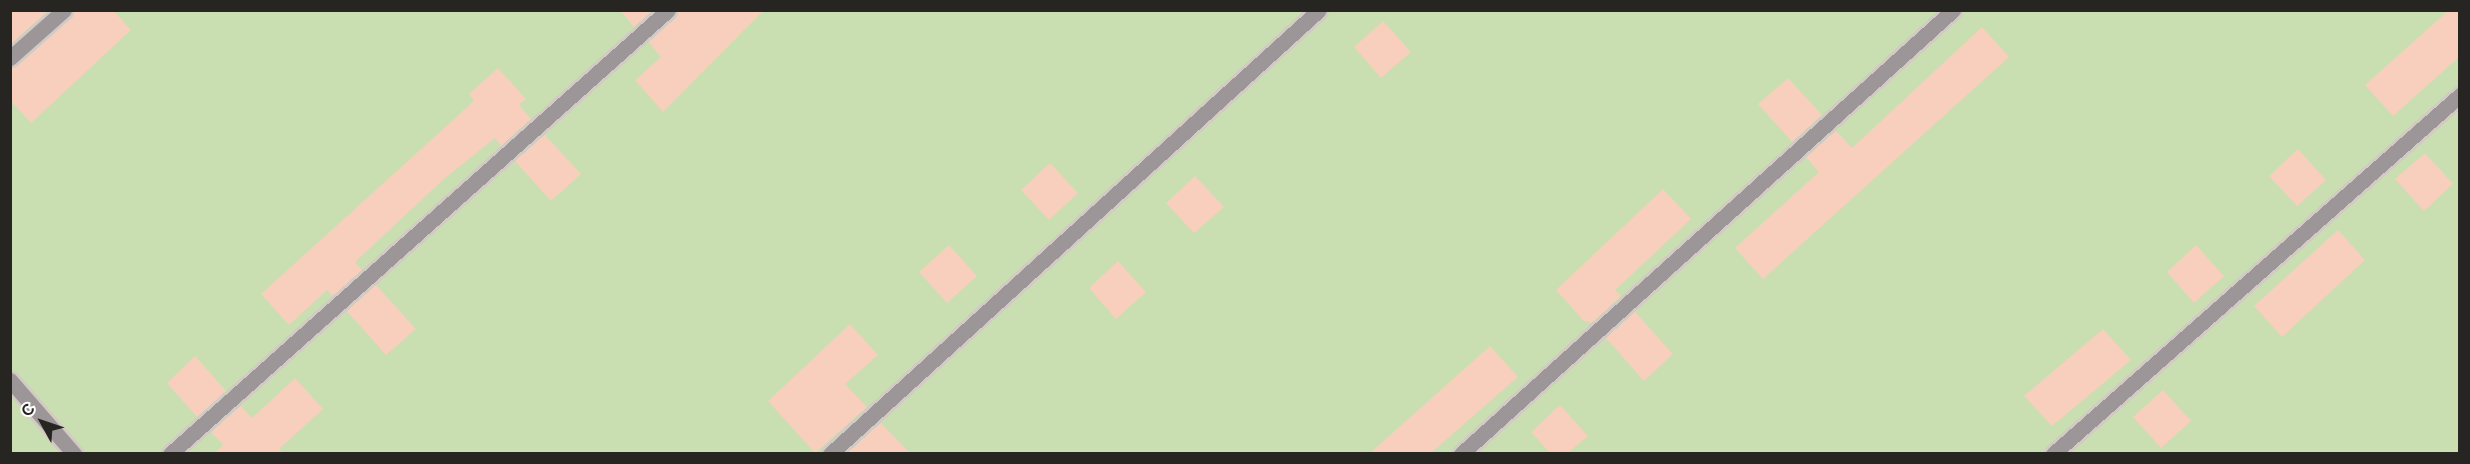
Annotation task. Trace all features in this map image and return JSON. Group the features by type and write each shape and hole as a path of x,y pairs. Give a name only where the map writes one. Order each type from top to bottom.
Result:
{"street":[{"path":"10,58 64,10"},
{"path":"170,453 668,10"},
{"path":"830,453 1319,10"},
{"path":"1461,453 1953,10"},
{"path":"2053,453 2460,95"},
{"path":"10,380 74,453"}],"green space":[{"path":"11,11 2459,11 2459,453 11,453"}],"building":[{"path":"10,10 49,10 10,45"},
{"path":"73,10 113,10 131,30 31,123 10,100 10,68"},
{"path":"620,10 653,10 634,27"},
{"path":"677,10 764,10 663,112 635,80 661,57 648,41"},
{"path":"2449,10 2460,10 2460,56 2393,116 2365,85"},
{"path":"1383,21 1411,52 1381,78 1354,47"},
{"path":"1982,27 2009,57 1763,279 1735,248 1819,172 1805,156 1835,130 1852,148"},
{"path":"498,68 526,99 519,105 531,119 501,146 495,138 444,179 355,262 362,270 333,296 327,290 289,325 261,294 474,101 469,94"},
{"path":"1788,78 1822,115 1792,142 1758,104"},
{"path":"544,134 581,174 551,201 514,160"},
{"path":"2298,149 2326,180 2297,206 2269,176"},
{"path":"2425,153 2453,184 2424,211 2395,179"},
{"path":"1050,163 1078,193 1049,220 1021,190"},
{"path":"1195,176 1224,207 1194,233 1166,203"},
{"path":"1663,189 1691,219 1615,290 1621,296 1592,323 1584,321 1556,290"},
{"path":"2338,230 2365,260 2282,337 2254,306"},
{"path":"949,245 977,276 947,303 919,272"},
{"path":"2196,245 2224,276 2194,303 2167,272"},
{"path":"1118,261 1146,292 1116,319 1089,288"},
{"path":"375,284 416,329 386,355 346,310"},
{"path":"1634,311 1673,354 1644,381 1605,337"},
{"path":"850,324 878,355 845,384 867,407 815,453 768,401"},
{"path":"2103,329 2131,360 2052,426 2024,396"},
{"path":"1490,346 1518,377 1431,453 1370,453"},
{"path":"195,356 226,391 197,417 167,383"},
{"path":"295,378 323,409 279,449 283,453 214,453 223,445 210,431 240,405 252,418"},
{"path":"2163,390 2191,421 2161,448 2133,417"},
{"path":"1560,405 1588,436 1568,453 1550,453 1531,432"},
{"path":"880,422 910,453 845,453"}]}
